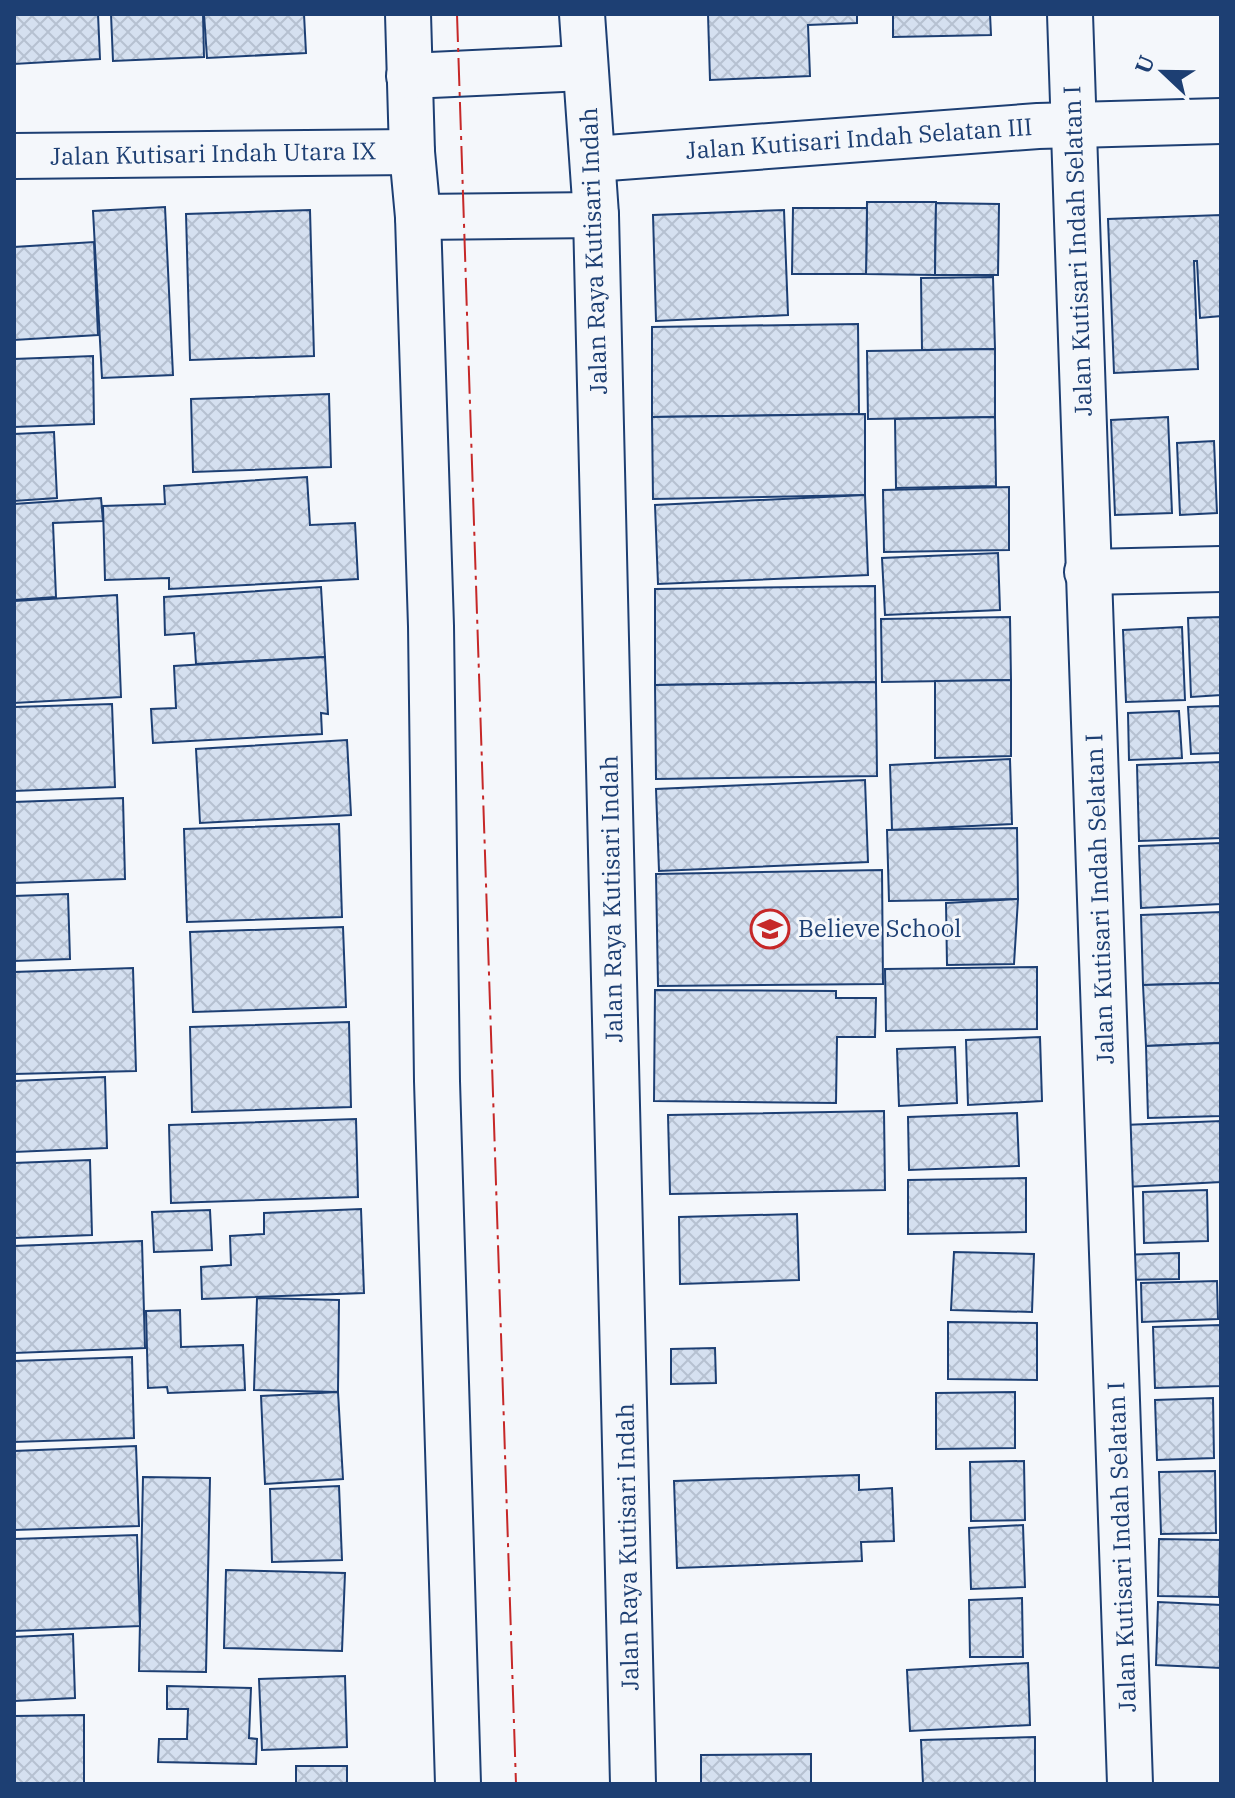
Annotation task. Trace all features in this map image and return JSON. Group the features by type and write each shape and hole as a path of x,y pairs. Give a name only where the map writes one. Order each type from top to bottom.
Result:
{"street":[{"path":"408,14 431,626 438,1113 458,1784"},
{"name":"Jalan Raya Kutisari Indah","path":"582,14 596,215 633,1784"},
{"name":"Jalan Kutisari Indah Selatan I","path":"1070,14 1130,1784"},
{"path":"409,76 584,68"},
{"name":"Jalan Kutisari Indah Selatan III","path":"594,159 1074,124 1221,121"},
{"name":"Jalan Kutisari Indah Utara IX","path":"14,156 412,152"},
{"path":"418,217 596,215"},
{"path":"1087,572 1221,569"}],"building":[{"path":"14,14 98,14 100,59 14,64"},
{"path":"111,14 203,14 204,57 113,61"},
{"path":"204,14 304,14 306,53 207,58"},
{"path":"708,14 857,14 857,23 808,25 810,76 710,80"},
{"path":"893,14 990,14 991,35 893,37"},
{"path":"867,202 936,202 935,275 866,274"},
{"path":"936,203 999,204 998,275 935,275"},
{"path":"165,207 173,375 102,378 93,211"},
{"path":"793,208 867,208 866,274 792,274"},
{"path":"310,210 314,356 190,360 186,214"},
{"path":"784,210 788,315 656,321 653,215"},
{"path":"1221,215 1221,316 1200,318 1197,261 1194,261 1198,369 1114,373 1108,219"},
{"path":"94,242 98,335 14,340 14,247"},
{"path":"993,277 995,349 922,350 921,278"},
{"path":"858,324 859,414 652,417 652,327"},
{"path":"995,349 995,417 868,419 867,351"},
{"path":"93,356 94,424 14,427 14,359"},
{"path":"329,394 331,467 193,472 191,399"},
{"path":"865,414 865,495 653,499 652,417"},
{"path":"995,417 996,486 896,488 895,419"},
{"path":"1168,417 1172,513 1115,515 1111,420"},
{"path":"54,432 57,498 14,501 14,434"},
{"path":"1214,441 1217,513 1180,515 1177,443"},
{"path":"307,477 310,525 355,523 358,579 169,589 169,578 105,580 103,506 165,504 164,486"},
{"path":"1009,487 1009,550 884,552 883,490"},
{"path":"865,495 868,575 658,584 655,505"},
{"path":"101,498 103,521 53,523 56,597 14,600 14,504"},
{"path":"998,553 1000,610 885,615 882,558"},
{"path":"875,586 876,682 655,685 655,589"},
{"path":"321,587 325,657 196,664 194,633 165,635 164,597"},
{"path":"117,595 121,697 14,703 14,601"},
{"path":"1010,617 1011,680 882,682 881,619"},
{"path":"1221,617 1221,695 1191,697 1188,618"},
{"path":"1182,627 1185,700 1126,702 1123,630"},
{"path":"325,657 328,714 321,713 322,734 153,743 151,709 176,708 174,666"},
{"path":"1011,680 1011,756 935,758 935,681"},
{"path":"876,682 877,776 656,779 655,685"},
{"path":"112,704 115,787 14,791 14,707"},
{"path":"1221,706 1221,753 1191,754 1188,707"},
{"path":"1179,711 1182,758 1129,760 1128,713"},
{"path":"347,740 351,815 200,823 196,749"},
{"path":"1010,759 1012,824 892,830 890,765"},
{"path":"1221,762 1221,838 1139,841 1137,765"},
{"path":"865,780 868,862 659,871 656,789"},
{"path":"123,798 125,879 14,883 14,802"},
{"path":"339,824 342,917 187,922 184,829"},
{"path":"1017,828 1018,899 889,901 887,830"},
{"path":"1221,843 1221,904 1141,908 1139,846"},
{"name":"Believe School","path":"882,870 883,984 658,986 656,874"},
{"path":"68,894 70,959 14,961 14,896"},
{"path":"1018,899 1014,964 947,965 946,903"},
{"path":"1221,912 1221,983 1143,985 1141,915"},
{"path":"343,927 346,1007 193,1012 190,932"},
{"path":"1037,967 1037,1029 886,1031 885,969"},
{"path":"133,968 136,1071 14,1074 14,972"},
{"path":"1221,983 1221,1043 1146,1046 1143,985"},
{"path":"655,990 836,991 836,998 876,998 875,1037 837,1037 836,1103 654,1101"},
{"path":"349,1022 351,1107 192,1112 190,1027"},
{"path":"1040,1037 1042,1101 968,1105 966,1040"},
{"path":"1221,1043 1221,1116 1148,1118 1146,1046"},
{"path":"955,1047 957,1103 899,1106 897,1049"},
{"path":"105,1077 107,1148 14,1152 14,1081"},
{"path":"884,1111 885,1190 670,1194 668,1115"},
{"path":"1017,1113 1019,1166 909,1170 908,1117"},
{"path":"356,1119 358,1197 171,1203 169,1125"},
{"path":"1221,1121 1221,1182 1126,1187 1124,1125"},
{"path":"90,1160 92,1235 14,1238 14,1163"},
{"path":"1026,1178 1026,1232 908,1234 908,1180"},
{"path":"1207,1190 1208,1241 1144,1243 1143,1192"},
{"path":"361,1209 364,1293 202,1299 201,1267 231,1265 230,1236 264,1234 264,1213"},
{"path":"210,1210 212,1250 154,1252 152,1212"},
{"path":"797,1214 799,1280 680,1284 679,1217"},
{"path":"142,1241 145,1348 14,1353 14,1246"},
{"path":"954,1252 1034,1254 1032,1312 951,1310"},
{"path":"1179,1253 1179,1279 1120,1280 1120,1255"},
{"path":"1217,1281 1218,1319 1142,1322 1141,1283"},
{"path":"257,1298 339,1300 338,1392 254,1390"},
{"path":"180,1310 181,1347 243,1345 245,1390 168,1393 167,1387 148,1388 146,1311"},
{"path":"948,1322 1037,1323 1037,1380 948,1379"},
{"path":"1221,1325 1221,1386 1155,1388 1153,1327"},
{"path":"715,1348 716,1383 671,1384 671,1349"},
{"path":"132,1357 134,1438 14,1442 14,1361"},
{"path":"338,1392 343,1479 265,1484 261,1396"},
{"path":"1015,1392 1015,1448 936,1449 936,1393"},
{"path":"1213,1398 1214,1458 1157,1460 1155,1400"},
{"path":"136,1446 139,1526 14,1530 14,1451"},
{"path":"1024,1461 1025,1520 971,1521 970,1462"},
{"path":"1215,1471 1216,1533 1161,1534 1159,1472"},
{"path":"859,1475 859,1490 892,1488 894,1541 861,1542 862,1561 677,1568 674,1481"},
{"path":"143,1477 210,1478 206,1672 139,1671"},
{"path":"339,1486 342,1560 272,1562 270,1489"},
{"path":"1023,1525 1025,1587 971,1589 969,1528"},
{"path":"137,1535 140,1626 14,1631 14,1539"},
{"path":"1159,1539 1220,1540 1219,1597 1158,1596"},
{"path":"226,1570 345,1573 342,1651 224,1648"},
{"path":"1022,1598 1023,1657 970,1657 969,1600"},
{"path":"1158,1602 1221,1605 1221,1668 1156,1665"},
{"path":"73,1634 75,1698 15,1701 14,1637"},
{"path":"1028,1663 1030,1725 910,1731 907,1670"},
{"path":"345,1676 347,1747 262,1750 259,1679"},
{"path":"167,1686 251,1688 249,1738 257,1739 256,1764 158,1762 159,1739 187,1739 188,1709 167,1709"},
{"path":"84,1715 84,1784 14,1784 14,1716"},
{"path":"1035,1737 1035,1784 923,1784 921,1740"},
{"path":"811,1754 811,1784 701,1784 701,1755"},
{"path":"296,1766 347,1766 347,1784 296,1784"}],"power":[{"path":"457,14 516,1784"}],"place":[{"name":"Believe School","path":"770,929"}]}
